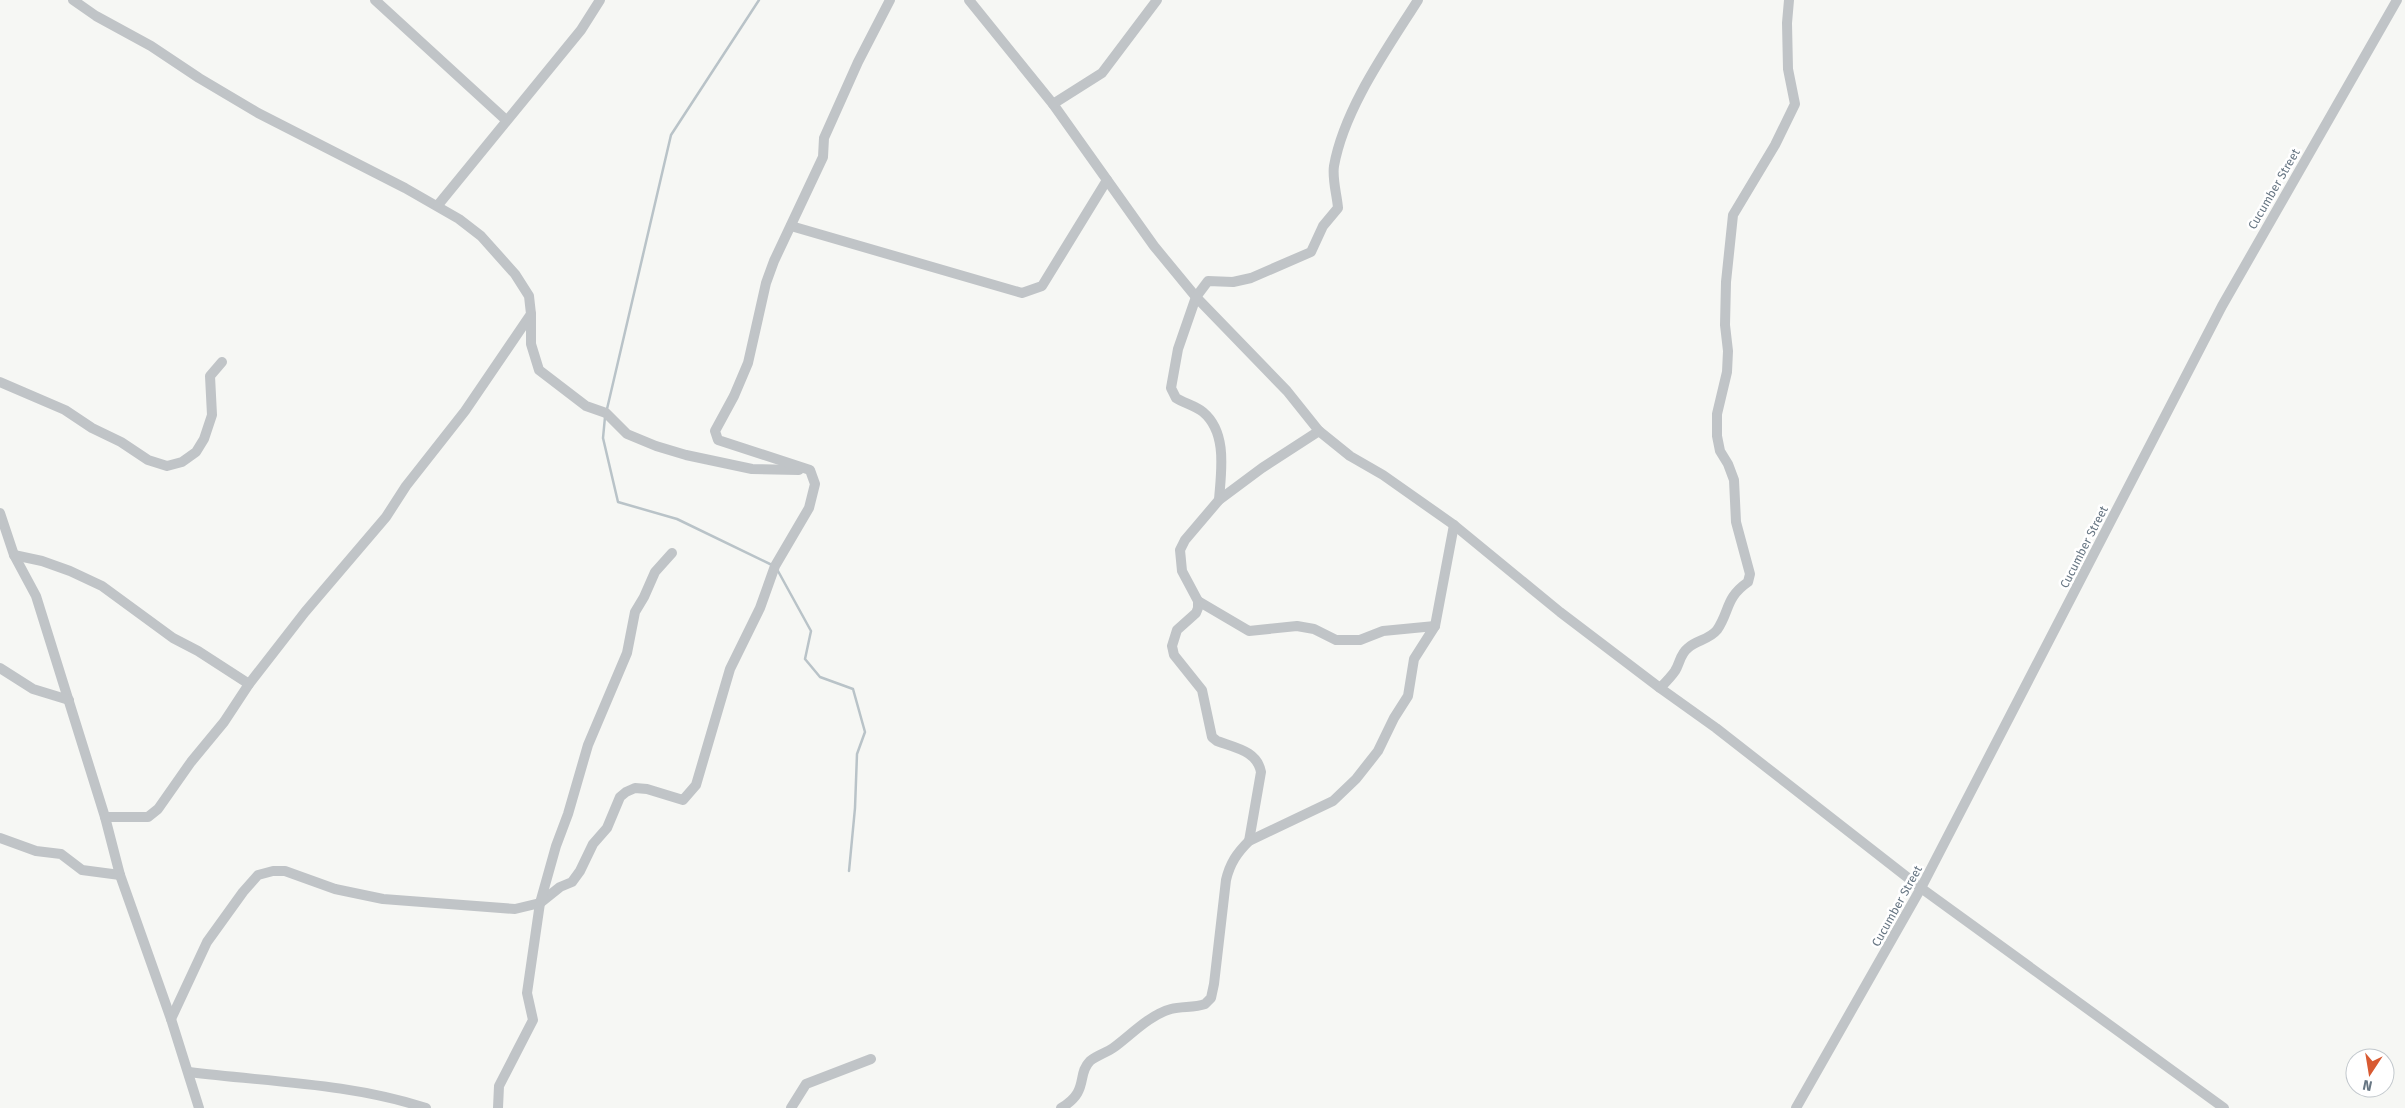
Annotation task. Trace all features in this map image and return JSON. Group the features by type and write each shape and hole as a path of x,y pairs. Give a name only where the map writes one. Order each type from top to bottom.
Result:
{"street":[{"path":"73,0 96,16 151,46 199,78 258,113 438,206 481,236 498,253 529,296 531,344 539,370 586,406 606,414 627,434 686,455 752,469 810,470"},
{"path":"375,0 506,120"},
{"path":"438,206 581,30 600,0"},
{"path":"810,470 732,446 718,440 715,431 734,396 748,363 766,283 823,156 824,138 858,62 890,0"},
{"path":"970,0 1053,104 1154,246 1196,298 1287,391 1319,431 1350,456 1383,475 1454,525 1660,688 1716,728 1921,888 2224,1108"},
{"path":"1053,104 1102,73 1157,0"},
{"path":"1219,500 1222,460 1214,425 1202,410 1176,398 1171,388 1178,349 1196,298 1208,281 1232,282 1251,278 1311,252 1323,226 1338,208 1334,168 1346,124 1389,46 1418,0"},
{"path":"1660,688 1676,670 1680,657 1688,646 1708,638 1717,629 1727,605 1736,590 1748,582 1750,574 1736,522 1734,480 1728,464 1720,452 1716,436 1717,414 1727,372 1728,351 1724,325 1726,282 1734,216 1775,145 1794,104 1788,69 1787,22 1789,0"},
{"name":"Cucumber Street","path":"1796,1108 1921,888 2222,306 2397,0"},
{"path":"791,226 1022,293 1042,286 1107,180"},
{"path":"106,817 148,817 158,809 191,762 224,722 249,684 305,612 386,517 406,486 465,411 530,314"},
{"path":"0,382 65,410 148,460 167,466 182,462 196,452 204,440 212,415 210,376 222,362"},
{"path":"1319,431 1262,468 1219,500 1185,540 1180,550 1182,571 1198,601 1249,631 1297,626 1314,630 1336,640 1360,640 1383,631 1435,626"},
{"path":"171,1019 207,942 243,892 258,876 273,871 285,871 336,888 383,899 515,909 540,903 560,887 572,882 580,872 593,844 607,828 620,798 626,792 635,788 648,789 683,800 692,790 730,669 760,608 775,566 809,508 815,484 810,470"},
{"path":"0,513 14,555 36,596 106,817 120,875 171,1019 199,1108"},
{"path":"1062,1108 1073,1102 1079,1094 1088,1062 1112,1049 1151,1020 1170,1010 1205,1004 1211,998 1218,958 1226,880 1230,864 1249,841 1333,801 1356,779 1378,750 1394,718 1408,696 1414,658 1435,626 1454,525"},
{"path":"498,1108 499,1086 533,1020 527,993 540,903 588,745 627,653 635,612 655,572 672,553"},
{"path":"14,555 70,570 102,586 173,638 198,651 249,684"},
{"path":"1198,601 1196,613 1177,630 1172,640 1174,655 1202,690 1212,737 1217,741 1253,755 1260,762 1262,772 1249,841"},
{"path":"0,668 33,689 69,700"},
{"path":"0,838 36,851 61,854 82,870 120,875"},
{"path":"791,1108 806,1084 871,1059"},
{"path":"188,1072 255,1077 339,1088 401,1104 426,1108"}],"waterway":[{"path":"607,409 671,135 759,0"},
{"path":"605,417 603,438 618,502 677,519 772,565"},
{"path":"778,571 811,631 805,659 820,677 853,689 865,732 857,754 855,808 849,871"}]}
